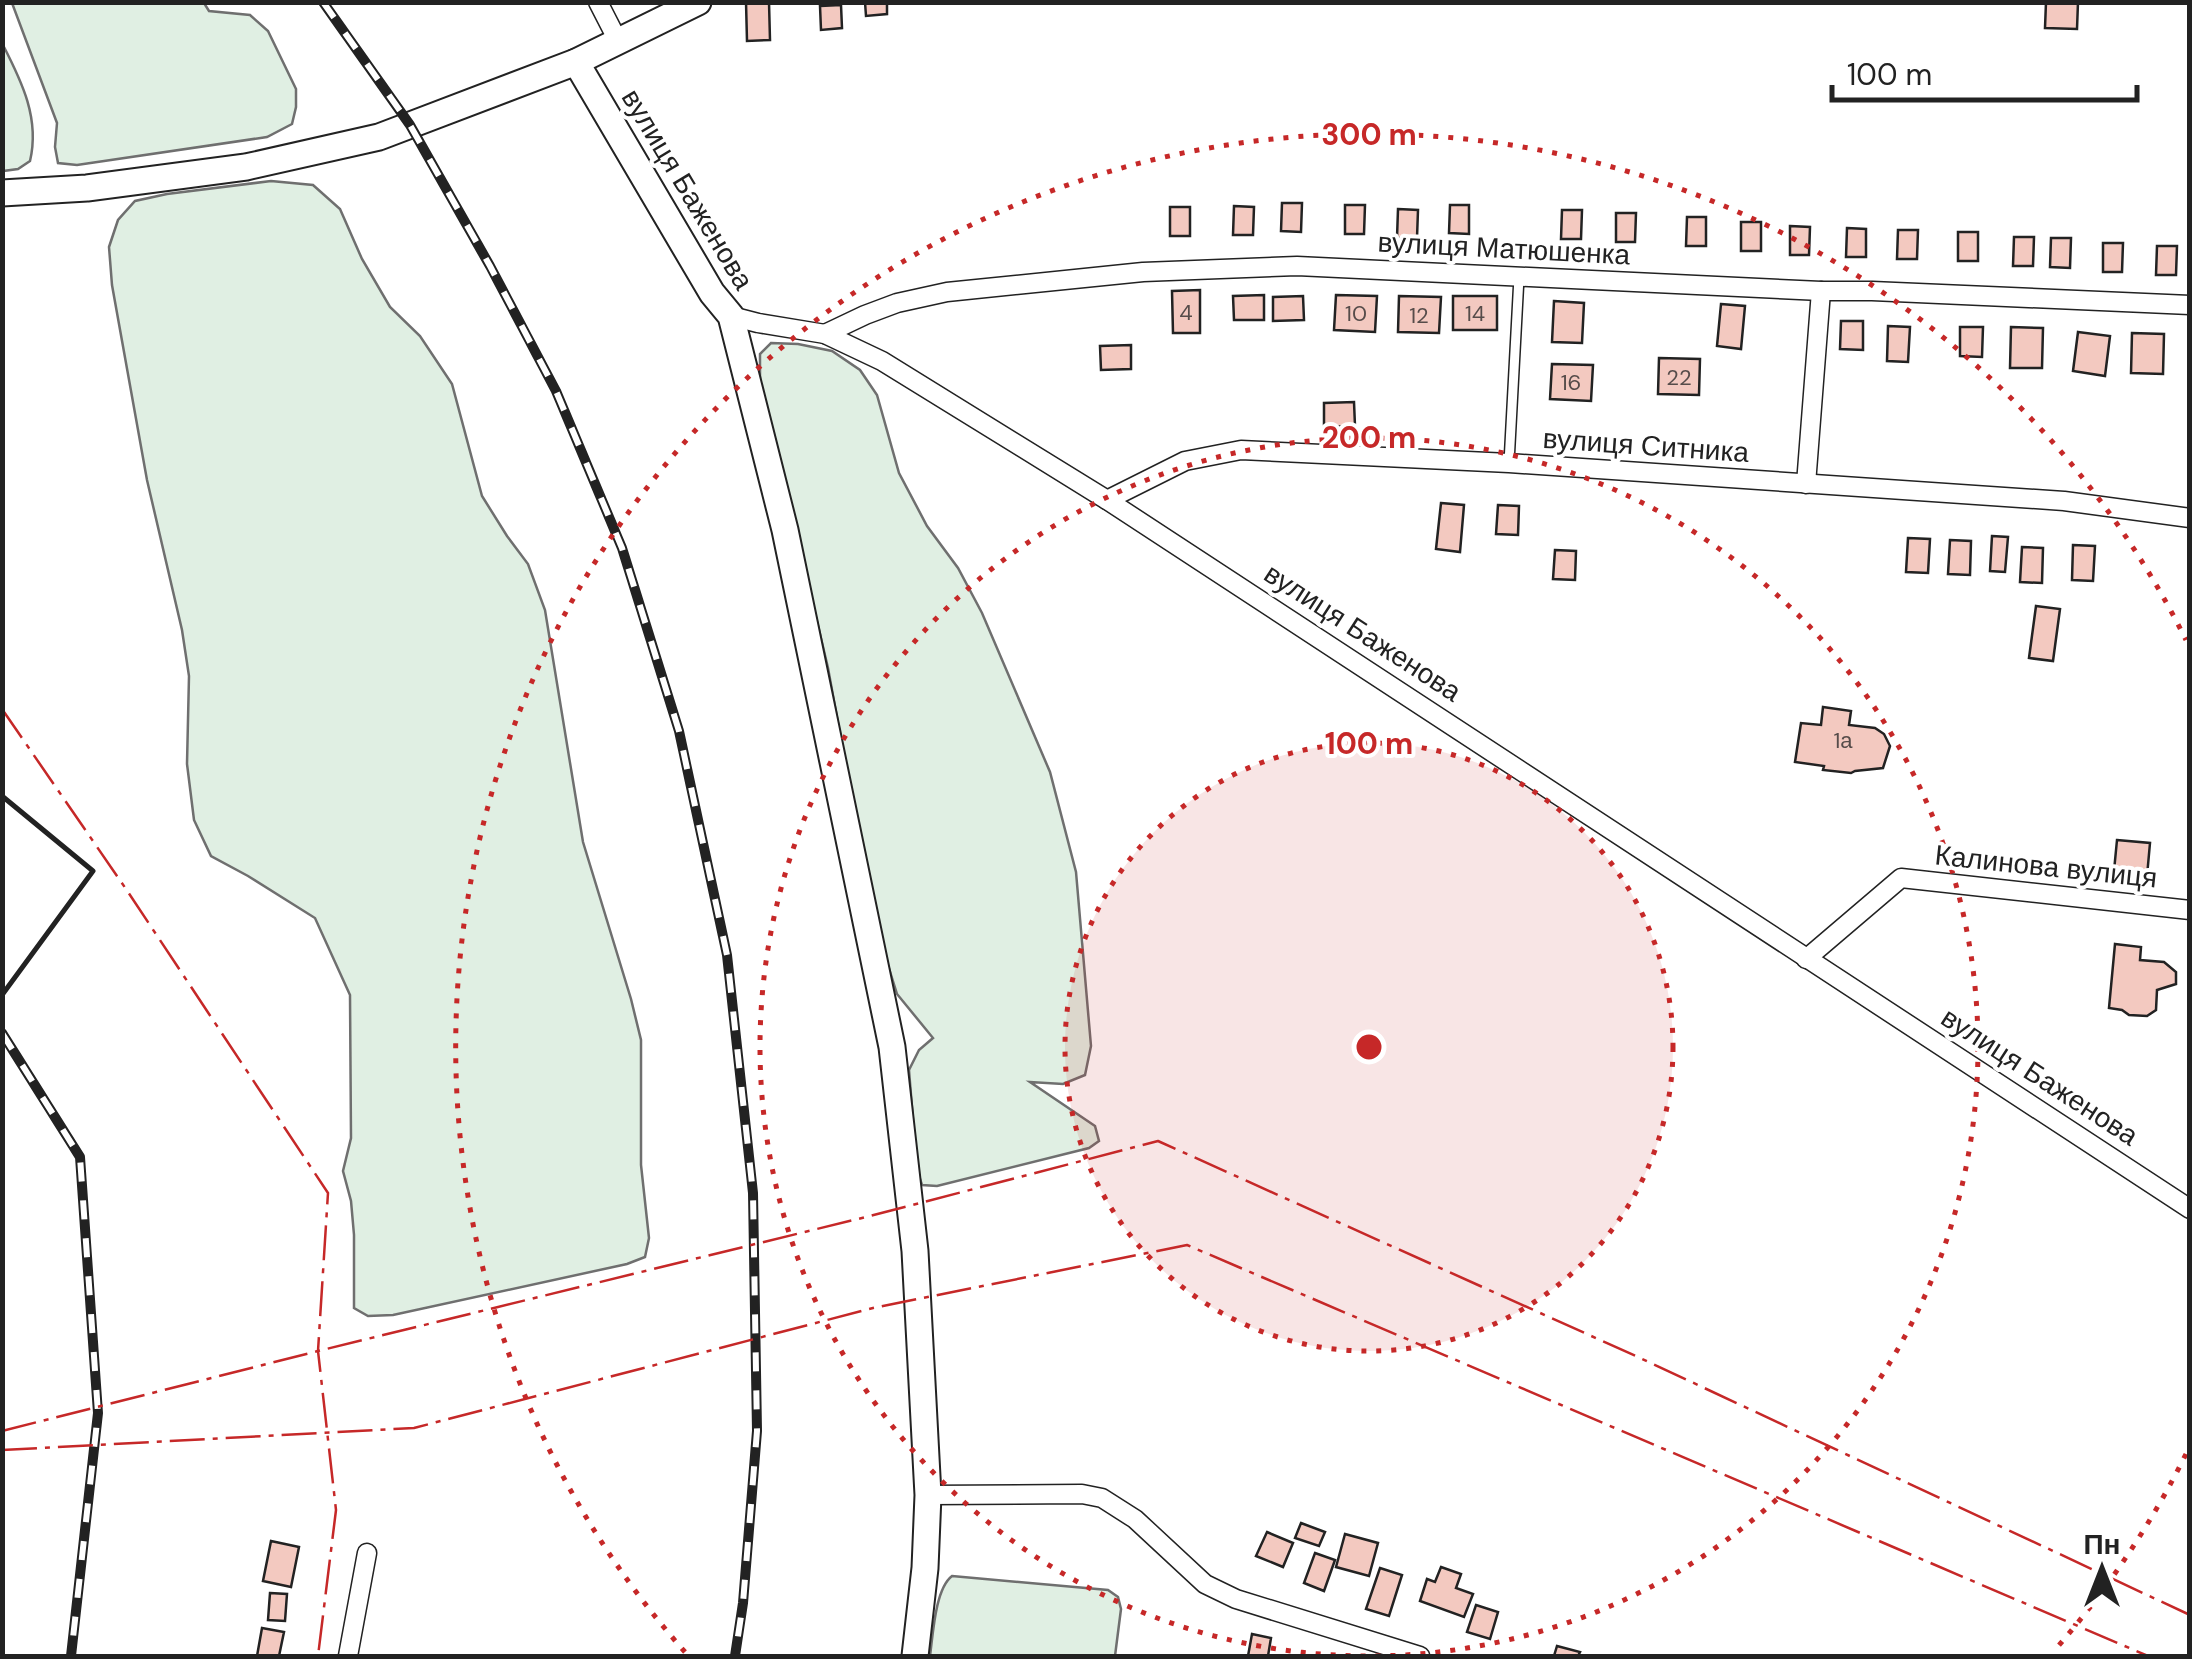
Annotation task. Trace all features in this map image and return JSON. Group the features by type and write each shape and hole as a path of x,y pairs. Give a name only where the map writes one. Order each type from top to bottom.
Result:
{"street":[{"path":"598,2 618,41"},
{"path":"2,193 87,188 246,167 378,137 576,62 698,2"},
{"name":"вулиця Баженова","path":"576,62 712,293 730,316 825,334 882,360 1107,500 2190,1209"},
{"name":"вулиця Матюшенка","path":"825,334 865,314 947,292 1143,272 1297,266 2190,304"},
{"path":"1806,484 1822,291"},
{"path":"730,316 785,530 892,1047 915,1251 928,1495 916,1656"},
{"name":"вулиця Ситника","path":"1107,500 1185,461 1241,450 1509,463 2064,502 2190,518"},
{"name":"Калинова вулиця","path":"1806,959 1901,878 2190,910"},
{"path":"928,1495 1082,1494 1102,1498 1135,1520 1206,1584 1236,1599 1420,1656"},
{"path":"348,1656 368,1552"}],"lane":[{"path":"1509,463 1518,277"}],"green space":[{"path":"12,3 204,3 209,11 250,15 268,31 296,89 292,124 267,137 77,165 58,163 57,123"},
{"path":"3,45 23,87 33,130 30,161 18,169 3,171"},
{"path":"271,181 313,185 340,209 362,259 390,307 420,336 452,384 482,496 528,564 545,610 583,842 641,1040 641,1165 649,1238 645,1257 393,1315 368,1316 354,1308 354,1235 343,1171 351,1138 350,995 315,918 211,856 194,820 187,764 189,676 182,630 147,480 112,285 109,247 118,220 135,201"},
{"path":"771,343 832,351 860,370 877,395 899,473 982,613 1050,772 1076,872 1091,1046 1085,1075 1063,1084 1030,1082 1095,1126 1099,1141 1089,1148 937,1186 922,1185 917,1170 909,1070 919,1050 933,1038 897,994 887,962 828,668 760,380 760,354"},
{"path":"952,1576 1108,1590 1118,1597 1121,1609 1115,1656 930,1656 938,1601"}],"building":[{"path":"746,2 769,2 770,40 747,41"},
{"path":"865,2 887,2 887,14 866,16"},
{"path":"2046,2 2078,2 2077,29 2045,28"},
{"path":"841,5 842,28 821,30 820,6"},
{"path":"1282,203 1302,203 1301,232 1281,231"},
{"path":"1345,205 1365,205 1364,234 1345,234"},
{"path":"1450,205 1469,205 1469,234 1449,233"},
{"path":"1234,206 1254,207 1253,235 1233,235"},
{"path":"1170,207 1190,207 1190,236 1170,236"},
{"path":"1398,209 1418,210 1417,238 1397,238"},
{"path":"1562,210 1582,210 1581,239 1561,239"},
{"path":"1616,213 1636,213 1635,242 1616,242"},
{"path":"1687,217 1706,217 1706,246 1686,246"},
{"path":"1741,222 1761,222 1761,251 1741,251"},
{"path":"1790,226 1810,227 1809,255 1790,255"},
{"path":"1847,228 1866,229 1866,257 1846,257"},
{"path":"1898,230 1918,230 1917,259 1897,259"},
{"path":"1958,232 1978,232 1978,261 1958,261"},
{"path":"2014,237 2034,237 2033,266 2013,266"},
{"path":"2051,238 2071,238 2070,268 2050,267"},
{"path":"2103,243 2123,243 2122,272 2103,272"},
{"path":"2157,246 2177,246 2176,275 2156,275"},
{"path":"1200,290 1200,333 1173,333 1172,291"},
{"path":"1264,295 1264,320 1234,320 1233,296"},
{"path":"1336,295 1377,296 1375,332 1334,330"},
{"path":"1303,296 1304,320 1273,321 1273,297"},
{"path":"1399,296 1441,297 1439,333 1398,332"},
{"path":"1453,296 1497,296 1497,330 1453,330"},
{"path":"1554,301 1584,303 1582,343 1552,342"},
{"path":"1721,304 1745,306 1741,349 1717,346"},
{"path":"1841,321 1863,321 1863,350 1840,349"},
{"path":"1888,326 1910,327 1908,362 1887,361"},
{"path":"1960,327 1983,327 1982,357 1960,356"},
{"path":"2011,327 2043,328 2042,368 2010,368"},
{"path":"2078,332 2110,336 2105,376 2073,371"},
{"path":"2132,333 2164,334 2163,374 2131,373"},
{"path":"1131,345 1131,369 1101,370 1100,346"},
{"path":"1659,358 1700,359 1699,395 1658,394"},
{"path":"1552,364 1593,365 1591,401 1550,399"},
{"path":"1354,402 1355,426 1324,427 1324,403"},
{"path":"1441,503 1464,505 1460,552 1436,549"},
{"path":"1498,505 1519,506 1518,535 1496,534"},
{"path":"1992,536 2008,537 2005,572 1990,571"},
{"path":"1908,538 1930,539 1928,573 1906,572"},
{"path":"1950,540 1971,541 1970,575 1948,574"},
{"path":"2073,545 2095,546 2093,581 2072,580"},
{"path":"2022,547 2043,548 2042,583 2020,582"},
{"path":"1555,550 1576,551 1575,580 1553,579"},
{"path":"2036,606 2060,609 2053,661 2029,658"},
{"path":"1823,707 1851,711 1849,725 1875,728 1884,734 1890,746 1883,768 1851,773 1795,762 1801,723 1821,725"},
{"path":"2117,840 2150,843 2147,876 2114,871"},
{"path":"2115,944 2141,947 2140,960 2164,962 2176,972 2176,984 2157,990 2156,1010 2147,1016 2109,1008"},
{"path":"1301,1523 1325,1532 1319,1546 1295,1538"},
{"path":"1267,1532 1293,1543 1283,1567 1256,1556"},
{"path":"1345,1534 1378,1543 1369,1576 1336,1567"},
{"path":"271,1541 299,1547 291,1587 263,1581"},
{"path":"1315,1553 1335,1560 1324,1591 1304,1583"},
{"path":"1441,1567 1461,1574 1456,1588 1473,1594 1464,1617 1420,1601 1427,1579 1435,1582"},
{"path":"1380,1568 1402,1575 1389,1616 1366,1609"},
{"path":"270,1593 287,1594 285,1621 268,1620"},
{"path":"1476,1605 1498,1612 1490,1639 1467,1632"},
{"path":"262,1628 284,1632 279,1656 257,1656"},
{"path":"1252,1634 1271,1638 1268,1656 1248,1656"},
{"path":"1557,1646 1580,1652 1578,1656 1554,1656"}],"railway":[{"path":"323,2 410,125 556,391 622,548 679,731 727,955 753,1193 757,1431 735,1656"},
{"path":"2,1033 80,1157 98,1413 71,1656"}],"wall":[{"path":"2,796 93,871 2,995"}],"power":[{"path":"2,709 328,1193 318,1351 336,1510 318,1656"},
{"path":"2,1431 1158,1141 1638,1357 2190,1615"},
{"path":"2,1450 414,1428 873,1308 1187,1245 2148,1656"}]}
